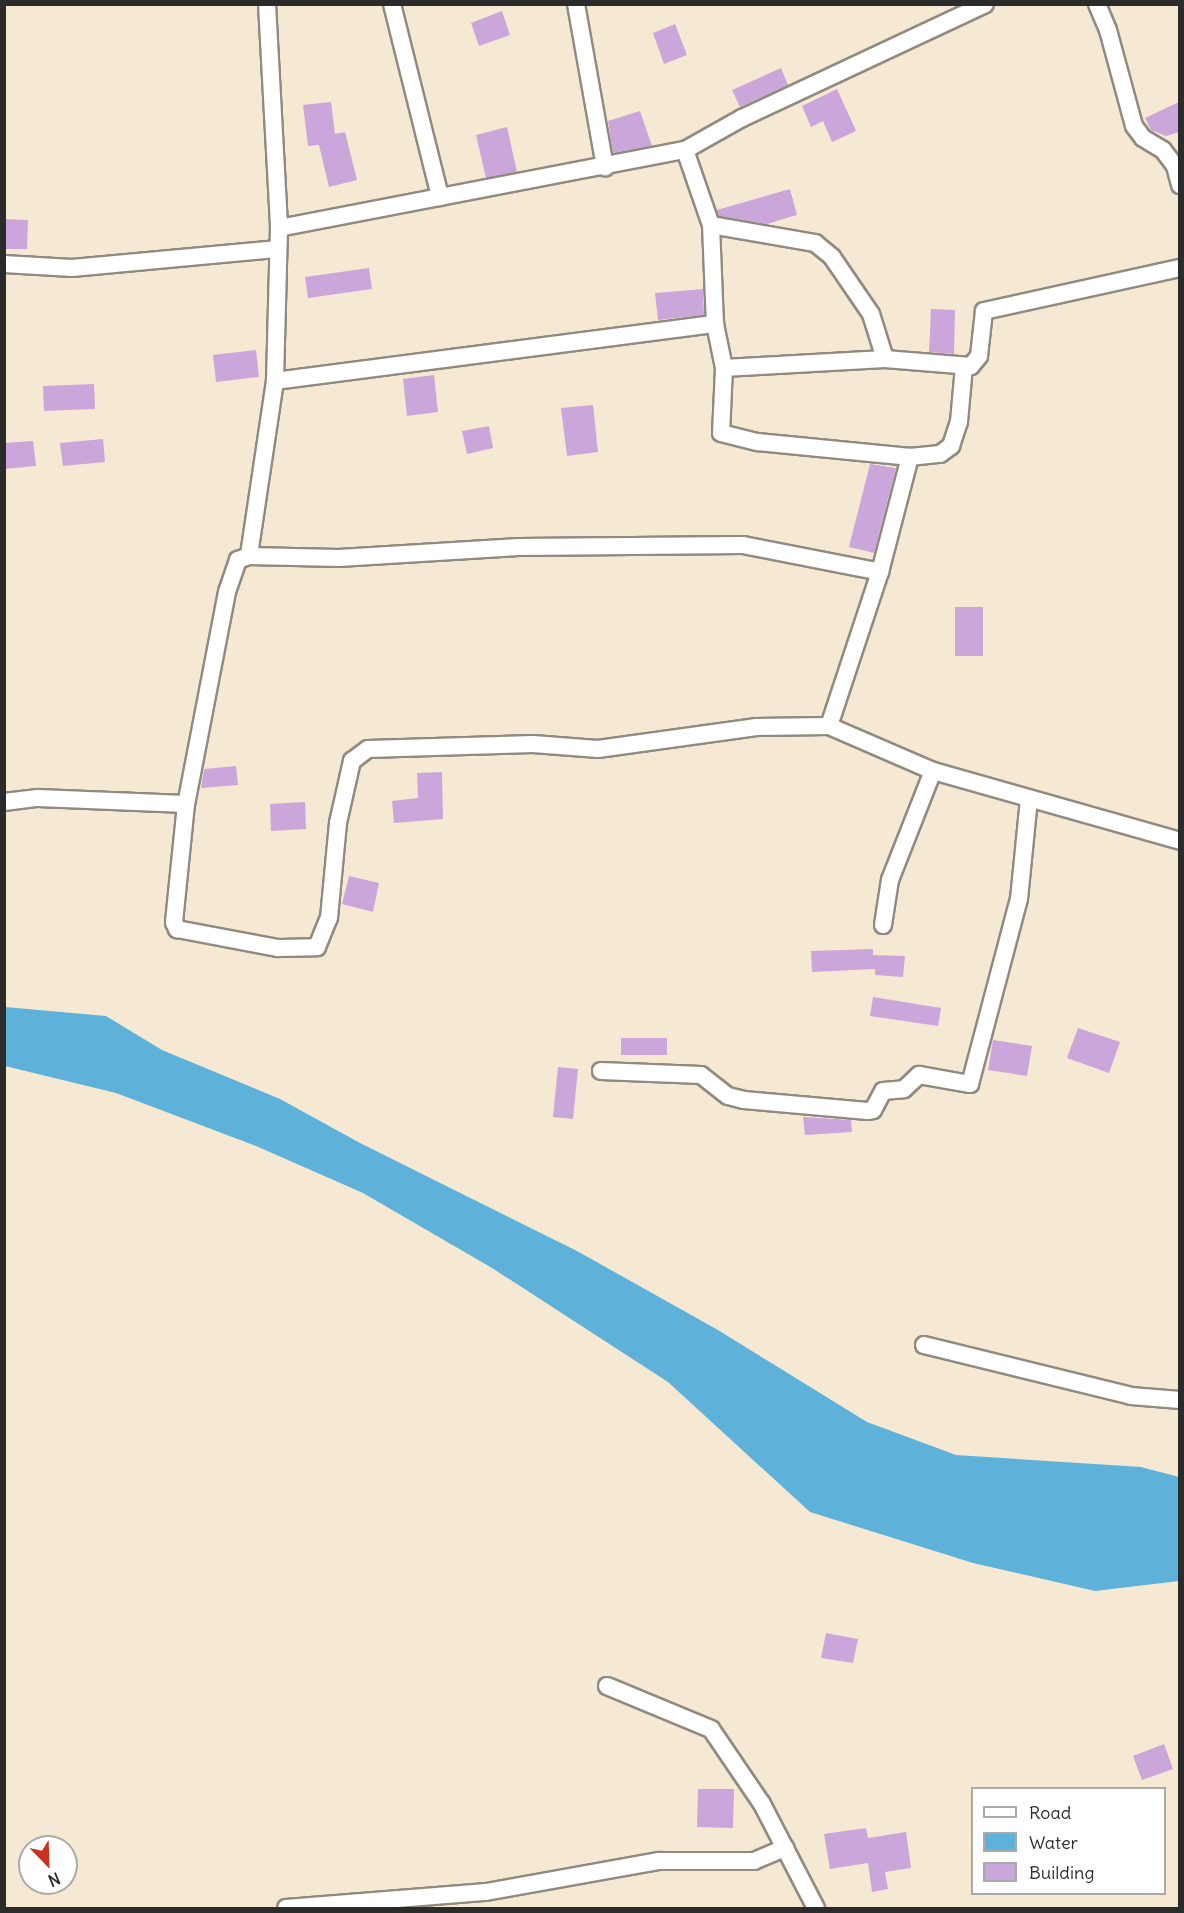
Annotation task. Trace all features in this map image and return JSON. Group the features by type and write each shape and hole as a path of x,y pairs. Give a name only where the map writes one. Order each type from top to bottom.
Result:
{"street":[{"path":"249,556 274,381 279,228 267,4"},
{"path":"392,4 440,197"},
{"path":"576,4 604,167"},
{"path":"279,228 685,150 742,118 985,4"},
{"path":"1097,4 1108,30 1134,126 1143,138 1163,150 1175,166 1179,185"},
{"path":"685,150 711,225 715,324 724,368 721,433 758,442 910,457 940,454 951,446 959,422 964,366"},
{"path":"711,225 814,243 832,257 871,314 885,359"},
{"path":"4,264 72,268 278,249"},
{"path":"724,368 885,359 964,366 976,362 979,356 984,311 1179,268"},
{"path":"274,381 715,324"},
{"path":"829,726 880,572 910,457"},
{"path":"880,572 743,545 519,547 339,558 249,556 238,560 227,592 186,804 174,922 177,929 278,948 313,949 326,932 338,823 352,761 361,751 388,746 533,744 598,749 756,727 829,726 933,771 1179,841"},
{"path":"883,925 890,880 933,771"},
{"path":"4,802 38,798 186,804"},
{"path":"601,1071 701,1075 728,1096 744,1100 868,1111 873,1110 883,1090 904,1089 919,1075 970,1084 1017,909 1029,798"},
{"path":"924,1345 1131,1396 1179,1400"},
{"path":"607,1686 711,1729 762,1804 816,1908"},
{"path":"286,1908 486,1892 659,1862 754,1861 785,1848"}],"water":[{"path":"5,1007 106,1016 162,1050 280,1099 360,1143 577,1251 718,1330 867,1422 956,1455 1141,1467 1179,1477 1179,1581 1095,1591 973,1563 810,1512 668,1382 492,1268 363,1193 256,1146 116,1093 5,1066"}],"building":[{"path":"502,11 510,35 479,46 471,23"},
{"path":"675,24 687,55 664,64 653,33"},
{"path":"781,68 788,85 740,107 732,90"},
{"path":"837,89 856,131 832,142 823,121 811,127 802,106"},
{"path":"331,102 335,134 345,132 357,180 329,187 319,145 308,146 303,105"},
{"path":"1179,102 1179,132 1166,136 1151,130 1145,118"},
{"path":"640,111 652,146 613,153 608,121"},
{"path":"507,127 517,172 486,178 476,135"},
{"path":"790,189 797,215 767,224 719,216 717,210"},
{"path":"4,219 28,220 27,249 4,249"},
{"path":"369,268 372,289 308,298 305,277"},
{"path":"703,289 704,315 658,320 655,293"},
{"path":"931,309 955,310 954,354 929,352"},
{"path":"256,350 259,377 216,382 213,355"},
{"path":"434,375 438,412 407,416 403,379"},
{"path":"94,384 95,409 44,411 43,386"},
{"path":"593,405 598,452 567,456 561,408"},
{"path":"489,426 493,448 467,454 462,431"},
{"path":"103,439 105,462 63,466 60,443"},
{"path":"33,441 36,466 4,469 4,443"},
{"path":"870,464 896,468 874,553 849,547"},
{"path":"955,607 983,607 983,656 955,656"},
{"path":"236,766 238,785 201,788 204,769"},
{"path":"442,772 443,819 394,823 392,801 418,798 417,773"},
{"path":"305,802 306,829 271,831 270,804"},
{"path":"349,876 379,883 373,912 342,904"},
{"path":"873,949 873,955 905,956 903,977 875,975 875,969 812,972 811,951"},
{"path":"873,997 941,1008 938,1026 870,1016"},
{"path":"1078,1028 1120,1042 1109,1073 1067,1058"},
{"path":"621,1038 667,1038 667,1055 621,1055"},
{"path":"993,1040 1032,1046 1027,1076 988,1070"},
{"path":"558,1067 578,1069 573,1119 553,1117"},
{"path":"803,1117 851,1120 852,1132 805,1135"},
{"path":"826,1633 858,1639 853,1663 821,1658"},
{"path":"1164,1744 1173,1769 1142,1780 1133,1756"},
{"path":"698,1789 734,1789 733,1828 697,1827"},
{"path":"866,1828 868,1838 906,1832 911,1868 885,1872 888,1889 872,1892 868,1863 830,1869 824,1834"}]}
